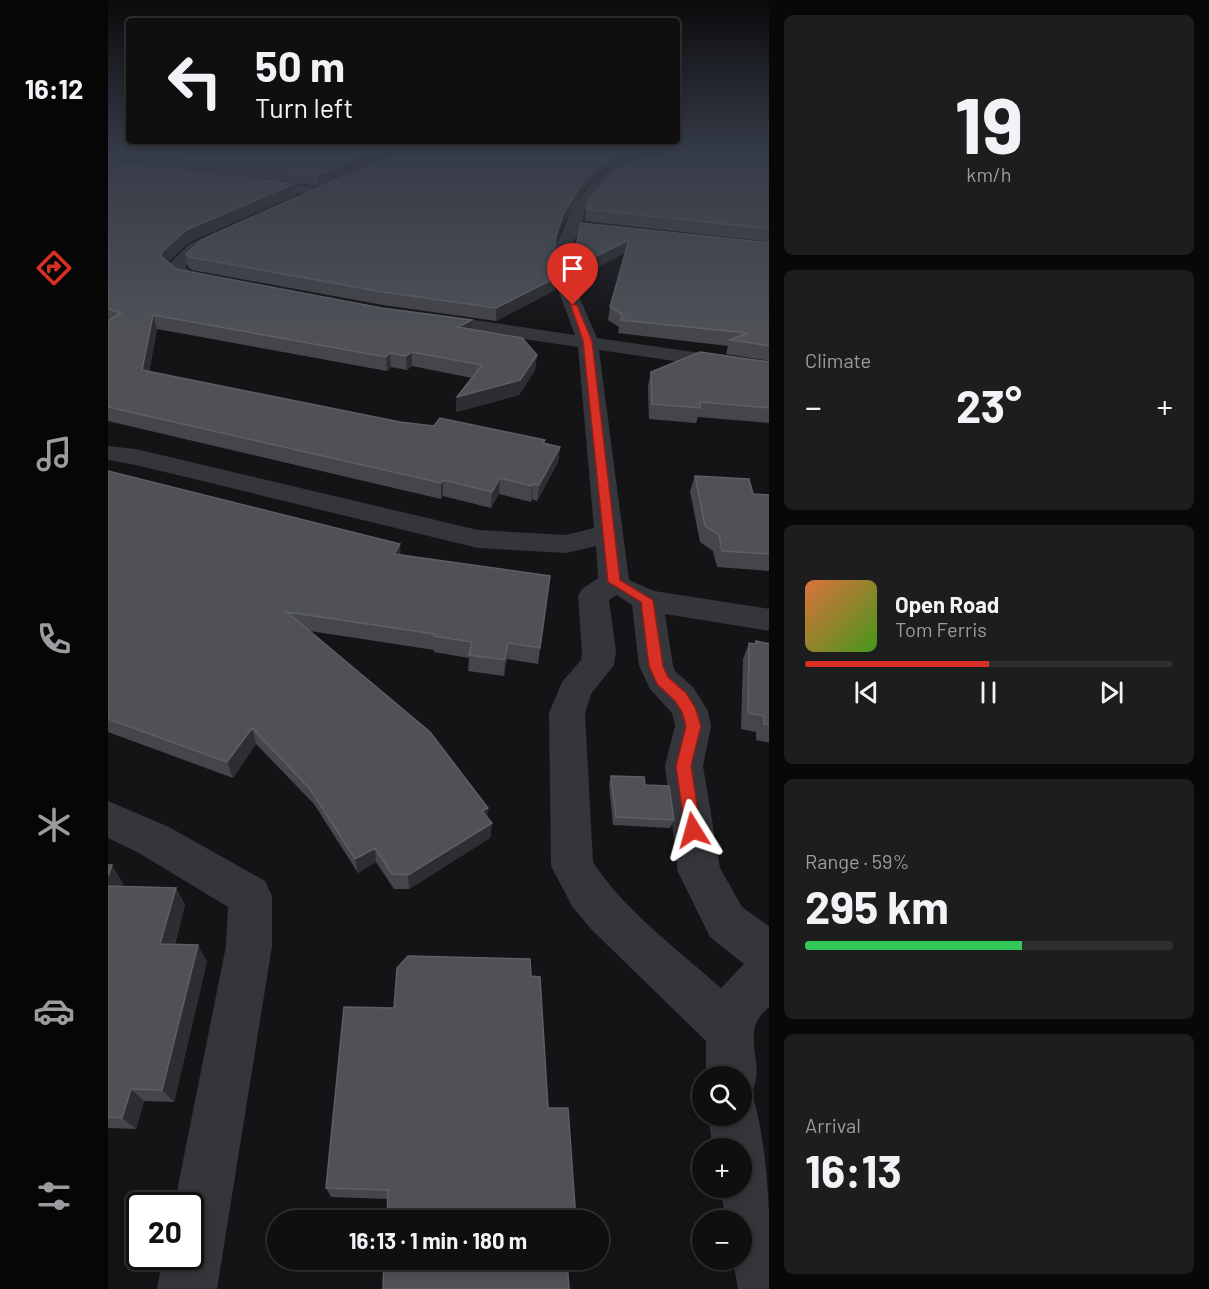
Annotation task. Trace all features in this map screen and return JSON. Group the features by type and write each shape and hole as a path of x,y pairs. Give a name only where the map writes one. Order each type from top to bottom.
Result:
{"street":[{"path":"578,208 579,227 564,245 566,287 588,341 608,534 662,680 681,697 690,711 693,726 684,766 699,872 726,921 769,954"},
{"path":"232,285 185,276 176,267 196,247 235,230"},
{"path":"406,316 769,369"},
{"path":"108,453 478,539 566,544 608,534"},
{"path":"731,1054 587,891 572,866 567,712 573,693 582,679 597,665 599,651 593,596 631,591 769,620"},
{"path":"108,819 154,840 250,896 249,946 187,1289"},
{"path":"731,1054 736,1006 769,972"},
{"path":"750,1198 768,1289"}],"building":[{"path":"108,208 237,208 186,230 161,253 161,256 176,269 382,308 472,320 458,327 522,338 537,355 520,380 457,397 482,365 412,352 406,356 390,353 386,357 153,315 142,370 400,422 434,426 440,418 545,440 543,443 560,447 539,485 533,484 532,486 500,478 492,492 443,480 441,483 108,407 108,321 121,313 108,309"},
{"path":"272,208 567,208 556,235 554,255 557,277 496,308 383,292 189,257 186,254 201,240"},
{"path":"769,208 769,229 586,209"},
{"path":"581,223 769,243 769,346 730,340 747,333 621,320 622,314 610,307 629,240 578,265 576,246"},
{"path":"700,352 769,362 769,408 700,402 700,408 652,404 651,372"},
{"path":"108,471 400,544 394,554 550,576 540,648 508,643 505,660 469,655 472,642 434,636 434,634 287,612 430,732 488,808 482,811 492,823 408,875 392,874 375,848 355,859 310,789 252,728 227,762 108,719"},
{"path":"695,476 749,479 753,494 769,495 769,554 722,551 719,535 705,526"},
{"path":"756,641 769,644 769,725 764,724 764,716 748,713 749,643 756,644"},
{"path":"611,776 644,777 645,785 669,786 674,820 616,817"},
{"path":"108,886 176,888 160,944 198,945 162,1090 131,1089 122,1118 108,1117"},
{"path":"408,956 530,959 531,976 540,977 548,1108 568,1108 575,1210 387,1210 388,1190 326,1188 344,1007 394,1008 397,968"},
{"path":"384,1270 568,1270 569,1289 383,1289"}],"route":[{"path":"573,305 588,341 614,582 647,600 656,666 662,680 681,697 690,711 693,726 684,766 693,830"}]}
